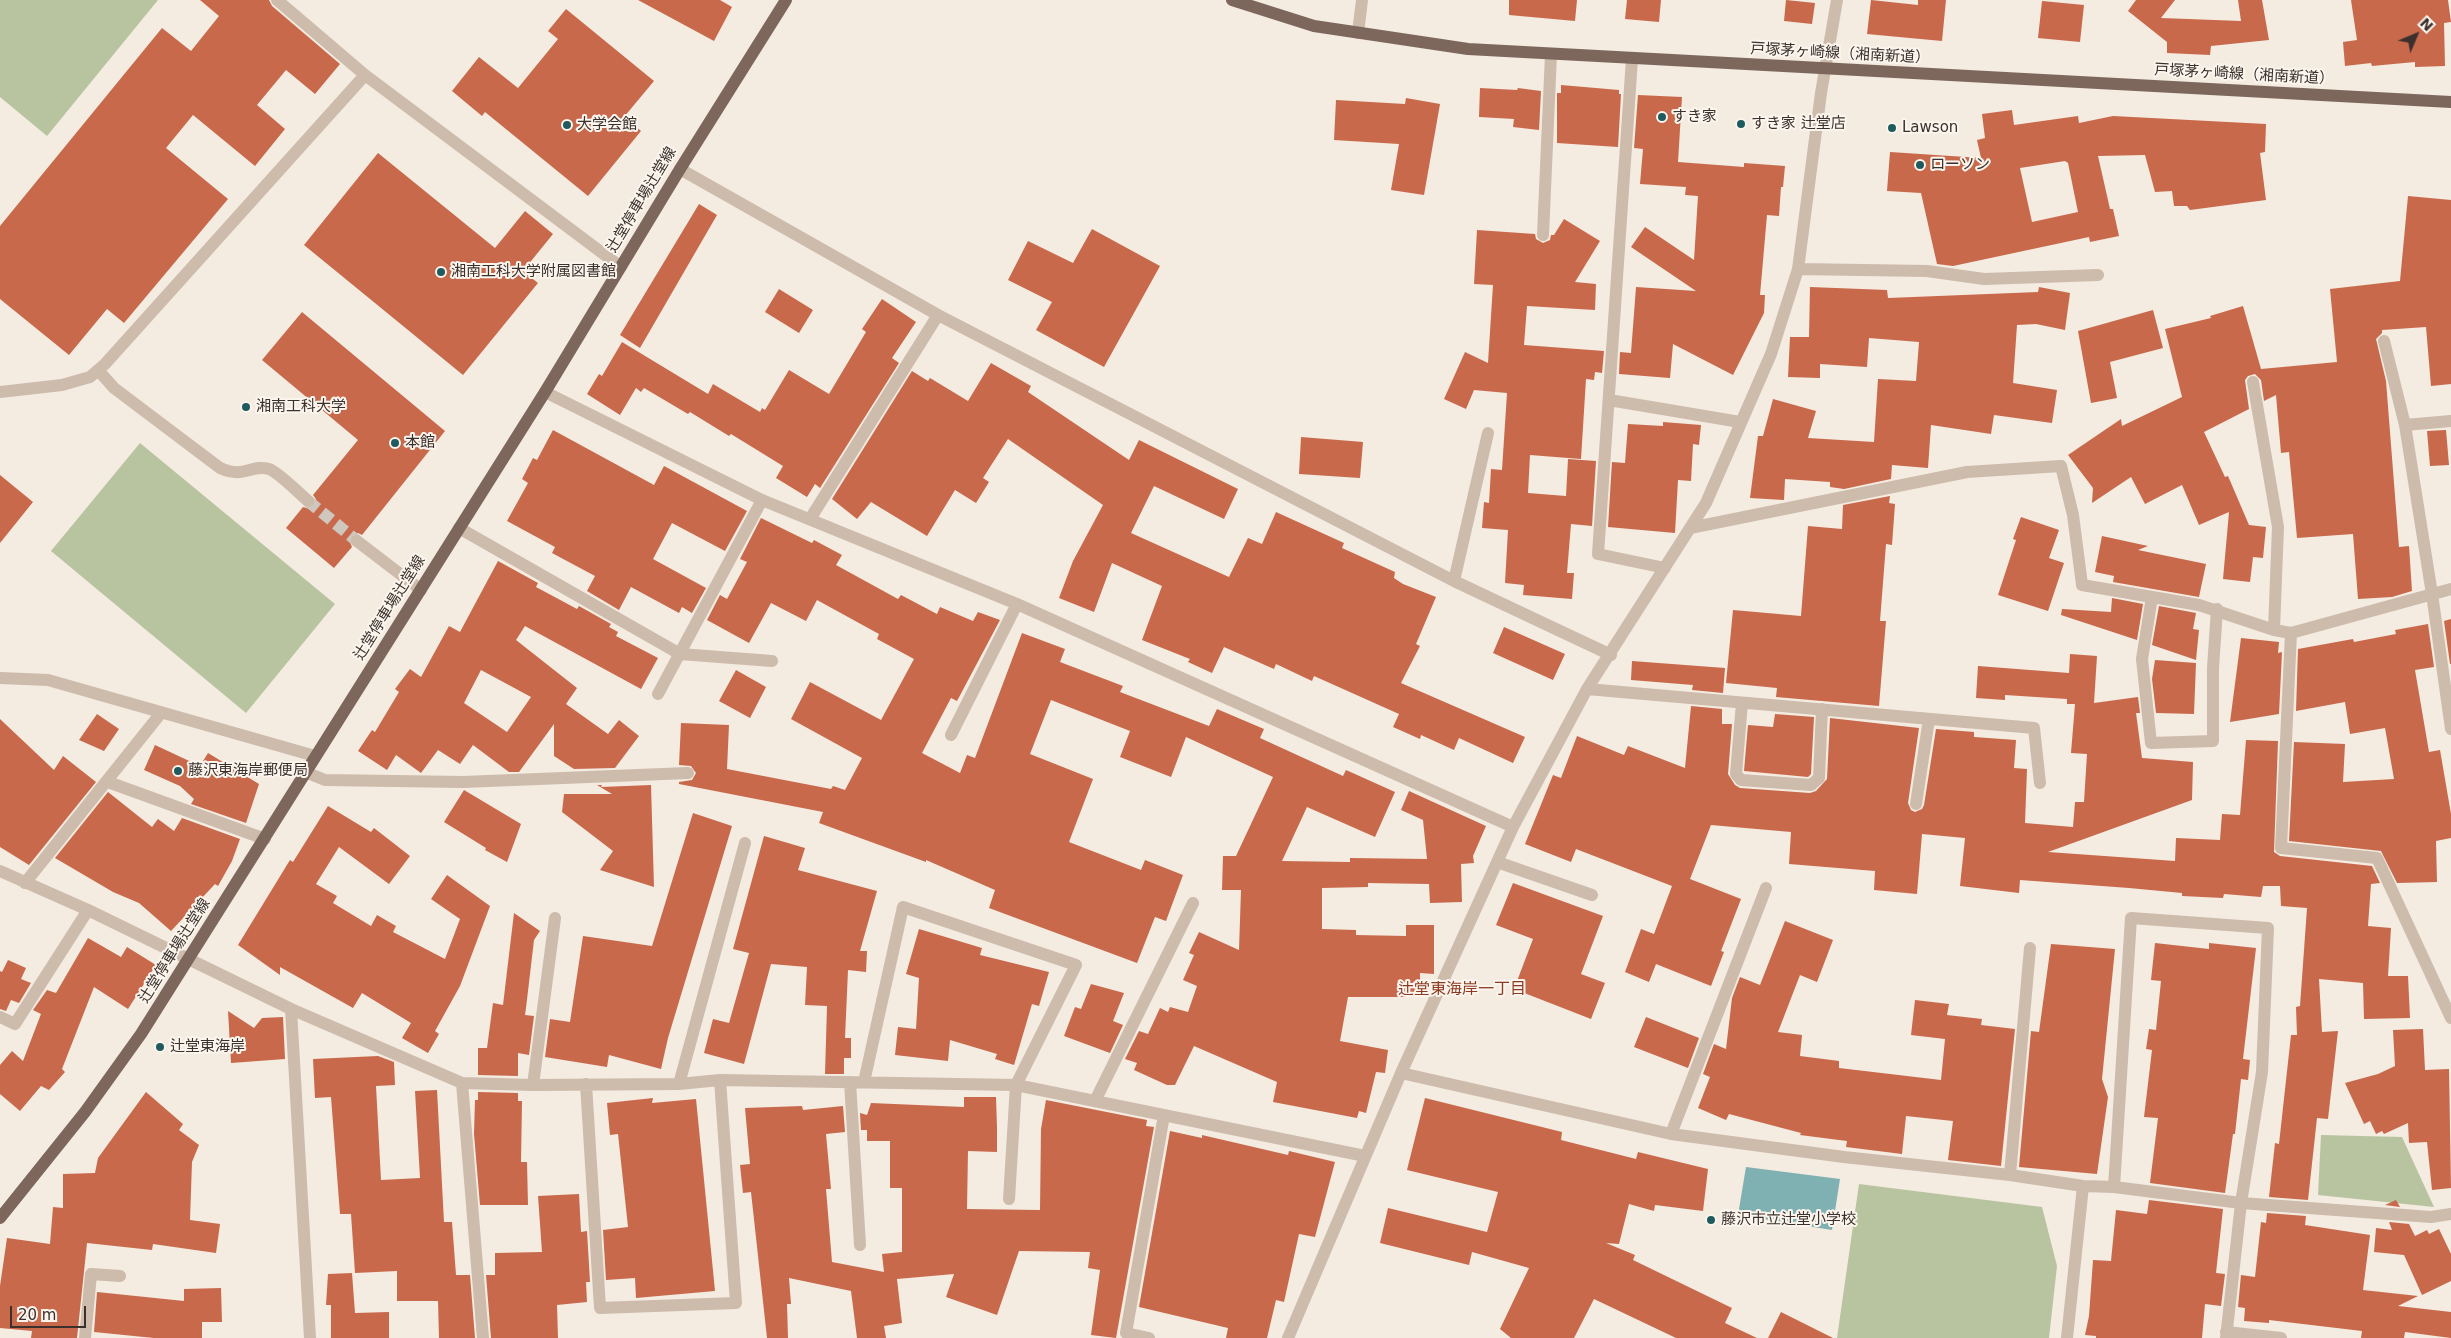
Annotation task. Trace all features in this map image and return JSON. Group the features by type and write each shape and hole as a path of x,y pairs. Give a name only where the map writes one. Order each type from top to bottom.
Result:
{"main road":[{"name":"辻堂停車場辻堂線","path":"0,1218 85,1112 141,1034 545,392 680,169 786,0"},
{"name":"戸塚茅ヶ崎線（湘南新道）","path":"1232,0 1314,26 1468,49 2451,102"}],"street":[{"path":"277,0 365,76 621,267"},
{"path":"1358,33 1362,0"},
{"path":"1288,1338 1364,1156 1513,827 1586,689 1611,654 1706,503 1771,354 1798,270 1825,69 1837,0"},
{"path":"1543,235 1551,54"},
{"path":"1632,59 1598,554 1665,568"},
{"path":"0,392 62,384 90,377 365,76"},
{"path":"680,169 938,315 1454,582 1611,654"},
{"path":"1798,270 1927,271 1984,279 2098,274"},
{"path":"810,519 938,315"},
{"path":"2384,341 2405,425 2451,729"},
{"path":"98,370 114,388 220,468 232,474 260,468 270,469 308,501"},
{"path":"2253,382 2278,528 2274,630"},
{"path":"545,392 762,500 1017,604 1513,827"},
{"path":"1609,400 1740,422"},
{"path":"2405,425 2451,421"},
{"path":"1454,582 1488,433"},
{"path":"1690,528 1967,472 2062,466 2073,515 2082,585 2217,609 2274,630 2291,633 2451,589"},
{"path":"658,694 762,500"},
{"path":"459,528 680,654 772,661"},
{"path":"357,541 421,590"},
{"path":"2152,597 2142,659 2151,743 2213,741 2213,668 2217,609"},
{"path":"951,735 1017,604"},
{"path":"2291,633 2281,848 2377,858 2448,1005 2451,1018"},
{"path":"0,678 48,680 315,756"},
{"path":"1586,689 2034,728 2040,783"},
{"path":"1742,703 1736,774 1742,780 1811,785 1819,778 1822,710"},
{"path":"25,883 108,782 161,713"},
{"path":"1916,804 1929,719"},
{"path":"306,772 325,780 463,782 688,773"},
{"path":"108,782 265,839"},
{"path":"678,1084 745,843"},
{"path":"1497,862 1592,895"},
{"path":"0,871 88,910 291,1009 462,1083 534,1085 678,1084 720,1080 1016,1085 1364,1156"},
{"path":"1671,1134 1766,888"},
{"path":"1095,1100 1193,903"},
{"path":"864,1082 903,907 1076,965 1016,1085 1009,1199"},
{"path":"0,1018 15,1024 88,910"},
{"path":"534,1085 555,918"},
{"path":"2114,1187 2131,918 2268,928 2262,1072 2241,1202 2226,1335 2281,1338"},
{"path":"2010,1175 2030,948"},
{"path":"291,1009 310,1338"},
{"path":"1401,1073 1671,1134 1844,1157 2010,1175 2083,1186 2114,1187 2241,1202 2431,1217 2451,1214"},
{"path":"586,1084 600,1308 736,1303 720,1080"},
{"path":"850,1082 860,1245"},
{"path":"462,1083 484,1338"},
{"path":"1149,1338 1126,1333 1164,1115"},
{"path":"2068,1338 2083,1186"},
{"path":"85,1338 91,1274 120,1276"}],"green space":[{"path":"0,0 158,0 47,136 0,97"},
{"path":"140,443 335,604 246,713 51,551"},
{"path":"2321,1135 2402,1137 2434,1207 2318,1195"},
{"path":"1859,1184 2042,1207 2057,1266 2049,1338 1837,1338"}],"water":[{"path":"1746,1167 1840,1179 1832,1230 1738,1215"}],"building":[{"path":"200,0 269,0 272,6 340,64 315,94 286,70 257,105 285,129 255,166 193,115 166,148 228,199 124,323 107,309 69,355 0,299 0,226 162,28 191,51 219,16"},
{"path":"638,0 720,0 732,7 714,41"},
{"path":"1509,0 1577,0 1575,21 1509,15"},
{"path":"1627,0 1661,0 1659,22 1625,19"},
{"path":"1786,0 1815,3 1812,24 1784,21"},
{"path":"1871,0 1918,5 1918,0 1946,0 1942,41 1867,34"},
{"path":"2136,0 2175,0 2161,18 2241,21 2238,0 2262,0 2269,40 2211,46 2210,55 2167,53 2167,42 2128,11"},
{"path":"2351,0 2448,0 2451,22 2444,23 2445,66 2415,67 2415,62 2372,66 2371,63 2345,66 2343,42 2357,40"},
{"path":"2042,1 2084,5 2080,42 2038,38"},
{"path":"566,9 654,81 624,117 641,131 588,196 485,112 482,116 452,91 479,57 518,88 558,39 548,31"},
{"path":"1561,85 1619,90 1619,94 1621,94 1618,147 1557,143 1557,93 1561,93"},
{"path":"1480,88 1517,90 1518,88 1541,91 1539,130 1513,127 1514,119 1479,117"},
{"path":"1638,95 1682,97 1678,162 1744,167 1744,163 1785,166 1779,216 1767,215 1760,295 1765,295 1764,313 1733,375 1673,344 1670,378 1619,374 1620,352 1631,353 1636,287 1696,291 1631,247 1645,227 1694,260 1698,196 1685,195 1686,187 1640,184 1643,149 1634,148"},
{"path":"1406,98 1440,104 1424,195 1391,190 1399,144 1334,140 1336,100 1405,104"},
{"path":"2012,110 2014,125 2078,116 2079,123 2113,116 2266,124 2265,152 2260,153 2266,200 2190,210 2187,206 2174,206 2172,191 2155,192 2145,155 2098,156 2110,209 2113,209 2119,236 2090,242 2089,237 1953,266 1937,264 1921,193 1887,191 1890,152 1981,158 1977,140 1985,138 1982,114","holes":["2065,161 2068,163 2078,212 2032,222 2020,168"]},
{"path":"378,153 495,248 525,211 553,234 523,271 538,283 463,375 304,245"},
{"path":"2408,196 2451,200 2451,384 2431,386 2426,327 2382,330 2382,333 2376,339 2386,381 2399,547 2409,546 2412,591 2392,597 2358,599 2353,534 2297,538 2289,452 2281,453 2276,395 2264,401 2261,380 2255,374 2248,376 2245,380 2249,409 2204,432 2225,477 2228,476 2249,525 2266,527 2263,558 2253,557 2250,582 2223,579 2229,512 2199,525 2182,485 2145,504 2131,477 2092,503 2093,488 2068,455 2121,419 2122,426 2182,397 2165,329 2211,318 2210,316 2243,306 2261,369 2337,362 2330,289 2400,281"},
{"path":"699,204 717,215 640,348 620,335"},
{"path":"1564,219 1600,241 1575,282 1596,284 1595,310 1527,306 1524,345 1604,351 1602,373 1595,372 1594,380 1586,379 1581,459 1530,455 1528,493 1566,496 1568,459 1596,461 1592,526 1571,524 1567,573 1574,573 1572,599 1523,595 1524,585 1505,583 1508,530 1482,528 1484,502 1489,503 1491,469 1502,470 1507,393 1474,390 1466,409 1444,399 1465,352 1488,363 1493,285 1474,284 1477,230 1535,234 1536,239 1543,243 1550,240 1551,235 1554,235"},
{"path":"1092,229 1160,266 1104,367 1036,330 1052,302 1008,280 1028,241 1073,263"},
{"path":"1810,287 1887,290 1888,298 2038,292 2039,287 2070,293 2065,330 2036,324 2017,325 2013,383 2057,390 2052,423 1994,415 1991,434 1931,425 1928,468 1892,465 1891,479 1844,489 1830,487 1830,482 1785,479 1784,500 1750,498 1758,436 1763,436 1773,399 1816,411 1808,438 1874,442 1878,379 1916,381 1919,342 1869,338 1867,367 1820,364 1820,378 1788,377 1790,337 1809,337"},
{"path":"779,289 813,310 799,333 765,312"},
{"path":"882,299 916,322 892,358 899,363 820,488 815,484 807,497 776,478 783,466 731,434 729,436 690,412 688,414 644,388 641,392 636,388 620,415 587,394 599,374 602,376 622,342 708,394 713,384 760,412 762,408 765,410 789,370 829,394 866,332 862,329"},
{"path":"2153,310 2163,348 2110,362 2117,398 2091,403 2078,331"},
{"name":"本館","path":"302,312 445,431 362,535 358,533 351,536 349,540 352,547 334,568 286,528 303,507 310,509 314,506 316,499 313,495 358,440 262,360"},
{"path":"991,363 1031,386 1028,392 1129,460 1139,440 1238,489 1224,519 1154,486 1131,533 1229,577 1248,538 1262,544 1276,512 1344,543 1342,548 1395,572 1394,578 1403,584 1436,597 1416,644 1420,646 1401,683 1525,737 1513,763 1459,738 1454,750 1421,735 1420,739 1393,727 1399,714 1314,676 1312,681 1276,664 1274,669 1224,647 1212,673 1188,662 1190,659 1142,640 1162,586 1112,563 1094,612 1059,598 1073,561 1103,505 1008,439 983,478 989,482 976,503 955,490 927,536 871,502 857,519 832,499 912,371 928,381 930,378 968,401"},
{"path":"1663,422 1701,425 1699,445 1693,444 1691,481 1678,480 1675,533 1608,527 1612,462 1625,463 1628,424 1663,426"},
{"path":"553,430 654,485 664,466 747,511 725,551 672,523 653,559 706,588 692,613 682,607 679,613 631,587 619,610 587,591 595,576 552,553 555,547 507,521 528,483 522,479 533,458 537,460"},
{"path":"2446,430 2449,465 2430,466 2427,431"},
{"path":"1301,437 1363,442 1360,478 1299,474"},
{"path":"0,475 33,502 0,543"},
{"path":"1890,496 1889,503 1895,504 1892,545 1886,544 1880,621 1886,621 1879,706 1776,697 1777,688 1726,683 1733,610 1801,616 1808,526 1842,529 1843,505"},
{"path":"2021,517 2059,530 2049,558 2064,563 2048,611 1998,595 2016,540 2013,539"},
{"path":"761,518 812,543 814,540 842,555 836,565 898,599 901,595 937,614 940,607 973,621 978,612 1000,620 957,701 951,698 922,753 960,773 967,755 975,758 1022,633 1065,649 1060,662 1123,686 1120,692 1209,726 1217,709 1264,729 1260,738 1343,776 1346,770 1395,792 1375,837 1307,807 1282,861 1350,862 1350,858 1427,859 1423,820 1401,810 1409,791 1486,826 1473,856 1474,863 1461,864 1462,902 1430,903 1429,884 1368,883 1368,887 1322,888 1322,929 1356,930 1356,935 1406,936 1406,925 1434,925 1434,974 1420,973 1420,997 1348,997 1340,1041 1388,1050 1385,1073 1376,1072 1366,1113 1359,1111 1357,1118 1273,1102 1277,1082 1194,1046 1175,1085 1167,1085 1134,1070 1137,1063 1125,1059 1139,1031 1148,1034 1160,1008 1168,1012 1170,1007 1188,1012 1197,986 1183,980 1194,955 1189,953 1199,932 1239,950 1241,890 1222,890 1223,856 1236,856 1273,777 1186,737 1171,777 1120,757 1130,731 1051,700 1030,754 1093,779 1069,842 1141,870 1145,860 1183,875 1166,921 1155,917 1137,963 989,908 995,890 926,860 926,862 819,823 823,812 679,784 679,782 692,780 696,773 691,766 679,765 681,723 729,725 727,769 831,789 833,786 845,790 862,758 791,719 810,682 881,720 914,659 877,639 879,634 817,600 806,621 771,603 749,643 707,620 720,595 727,599 747,562 740,559"},
{"path":"2102,536 2148,546 2138,550 2206,564 2199,597 2113,582 2114,576 2095,572"},
{"path":"498,561 538,583 536,587 577,609 579,606 611,624 609,627 618,632 616,636 658,658 641,689 525,626 516,640 577,688 566,704 608,734 619,720 639,736 615,768 574,769 554,756 554,724 519,772 509,772 473,745 460,764 438,750 421,773 396,755 387,770 358,751 372,730 375,732 399,692 395,689 410,669 421,677 449,626 460,632","holes":["481,670 531,697 507,732 464,703"]},
{"path":"2112,598 2143,604 2137,640 2061,615 2062,609 2111,612"},
{"path":"2159,606 2196,613 2193,629 2199,630 2196,660 2152,645"},
{"path":"2451,619 2451,664 2450,664 2444,621"},
{"path":"2428,624 2434,667 2415,670 2429,752 2440,750 2451,814 2451,838 2436,841 2437,882 2397,883 2381,851 2289,841 2294,742 2345,744 2343,782 2394,779 2385,728 2350,734 2345,702 2296,711 2298,649 2353,639 2354,642 2396,634 2395,630"},
{"path":"1504,627 1565,654 1553,680 1493,653"},
{"path":"2241,638 2279,642 2278,653 2282,652 2279,714 2230,722"},
{"path":"2070,654 2097,656 2094,703 2138,697 2140,713 2136,713 2142,758 2193,762 2192,800 2048,852 2175,861 2176,838 2220,840 2222,814 2240,815 2246,740 2278,741 2274,852 2280,856 2372,866 2380,883 2371,884 2368,926 2391,928 2388,976 2408,976 2410,1018 2364,1019 2363,983 2319,979 2322,1032 2338,1031 2328,1119 2317,1118 2308,1200 2269,1197 2275,1143 2279,1144 2291,1035 2297,1035 2296,1007 2300,1006 2307,908 2281,906 2280,886 2263,886 2261,897 2224,894 2223,898 2182,896 2182,893 2129,888 2020,880 2019,893 1960,886 1965,838 1922,834 1917,894 1874,890 1875,871 1789,864 1791,832 1711,825 1690,879 1741,899 1721,951 1724,952 1711,986 1656,964 1649,982 1625,972 1641,929 1654,934 1672,886 1576,849 1571,862 1525,844 1553,775 1561,778 1577,736 1624,755 1628,746 1685,768 1691,706 1722,709 1722,724 1732,724 1728,774 1735,785 1740,788 1810,793 1816,791 1827,779 1830,718 1919,728 1908,803 1911,810 1915,812 1922,809 1924,805 1936,729 1974,732 1974,737 2016,740 2014,768 2027,769 2025,823 2073,827 2075,802 2084,802 2087,754 2071,753 2075,704 2067,704 2067,699 2005,695 2005,700 1976,698 1978,666 2069,673"},
{"path":"2155,660 2196,663 2194,714 2156,713 2152,679"},
{"path":"1632,661 1725,668 1723,693 1692,690 1693,685 1631,680"},
{"path":"736,670 766,687 750,718 719,701"},
{"path":"97,714 119,729 104,751 79,740"},
{"path":"1775,714 1814,717 1811,774 1808,777 1744,771 1748,725 1773,727"},
{"path":"0,719 54,770 63,756 96,782 29,865 0,847"},
{"path":"155,745 200,766 208,753 259,784 246,823 191,804 194,799 180,786 144,770"},
{"path":"597,785 602,785 601,787 651,785 654,887 600,870 613,851 562,812 564,794 612,794"},
{"path":"464,790 521,824 507,862 485,850 486,848 444,822"},
{"path":"108,792 152,827 158,819 174,831 182,818 240,839 232,861 218,886 215,884 171,931 139,903 113,892 55,858"},
{"path":"328,806 371,832 374,828 410,856 389,884 339,847 316,884 337,896 333,903 371,926 377,915 396,926 393,932 445,959 460,919 431,899 447,875 490,906 460,986 435,1031 439,1034 428,1053 402,1038 411,1023 362,993 353,1008 280,967 280,975 238,945 290,860 293,862"},
{"path":"693,813 732,826 668,1038 661,1069 609,1055 607,1067 545,1057 550,1019 570,1022 583,936 652,946"},
{"path":"764,836 805,848 798,870 877,891 860,951 867,951 866,972 848,970 845,1038 851,1038 851,1058 844,1058 844,1074 825,1074 827,1006 805,1005 807,967 771,964 744,1064 704,1053 713,1019 729,1023 749,953 733,949"},
{"path":"1513,883 1603,916 1581,974 1605,983 1591,1019 1514,989 1533,939 1496,925"},
{"path":"514,913 540,931 534,940 525,1015 534,1016 529,1055 518,1053 518,1076 478,1075 478,1048 487,1048 493,1003 503,1005"},
{"path":"1785,921 1833,940 1817,982 1800,975 1778,1032 1802,1035 1800,1056 1839,1061 1839,1068 1941,1080 1945,1039 1911,1035 1915,1000 1949,1004 1947,1015 1982,1019 1981,1025 2015,1029 2001,1166 1948,1160 1953,1121 1906,1116 1902,1154 1846,1147 1847,1141 1800,1135 1801,1133 1729,1114 1726,1120 1698,1108 1710,1077 1703,1074 1714,1044 1726,1049 1732,998 1740,977 1760,985"},
{"path":"919,929 982,948 980,955 1049,972 1039,1006 1032,1004 1014,1065 995,1059 997,1054 950,1040 948,1061 895,1055 898,1027 916,1029 919,978 906,974"},
{"path":"88,938 121,957 127,947 156,965 128,1009 94,987 62,1069 65,1072 49,1090 41,1086 20,1111 0,1094 0,1065 12,1051 23,1061 41,1014 33,1010 47,990 56,993"},
{"path":"2155,943 2209,949 2209,943 2256,948 2243,1059 2250,1060 2248,1080 2241,1079 2235,1134 2233,1134 2225,1193 2150,1183 2158,1118 2144,1117 2152,1050 2146,1049 2149,1029 2156,1030 2161,981 2151,980"},
{"path":"2051,944 2115,949 2102,1079 2108,1097 2097,1174 2019,1167 2031,1031 2039,1032"},
{"path":"8,960 26,968 21,979 31,983 19,1003 11,1000 6,1011 0,1009 0,971 2,972"},
{"path":"1091,984 1124,993 1113,1021 1123,1025 1110,1053 1064,1036 1075,1007 1081,1009"},
{"path":"228,1011 254,1028 262,1018 283,1017 285,1059 231,1063"},
{"path":"1646,1017 1699,1038 1688,1068 1634,1047"},
{"path":"2423,1029 2425,1070 2449,1069 2451,1188 2432,1190 2427,1142 2409,1143 2408,1123 2384,1134 2382,1131 2376,1134 2370,1121 2364,1124 2345,1083 2378,1074 2395,1066 2393,1030"},
{"path":"378,1056 394,1062 395,1085 376,1086 381,1180 420,1178 415,1091 437,1090 444,1222 452,1222 456,1275 470,1275 475,1338 439,1338 438,1301 397,1301 397,1271 355,1273 351,1214 340,1214 331,1097 315,1098 313,1059"},
{"path":"146,1092 183,1124 179,1130 199,1145 192,1162 190,1220 220,1224 216,1253 153,1244 152,1250 87,1243 77,1338 31,1338 32,1331 0,1328 0,1286 7,1238 50,1244 53,1207 63,1208 63,1174 95,1173 98,1158"},
{"path":"478,1092 518,1093 518,1101 522,1101 521,1162 527,1162 528,1205 480,1205 474,1134 475,1100 478,1100"},
{"path":"964,1097 996,1097 997,1128 997,1152 968,1151 967,1209 1040,1210 1041,1129 1046,1100 1147,1120 1146,1126 1154,1127 1116,1338 1091,1335 1100,1270 1088,1268 1090,1252 1019,1251 997,1315 946,1297 954,1274 897,1279 902,1323 884,1326 886,1338 857,1338 851,1291 789,1278 791,1304 787,1304 788,1338 767,1338 751,1192 743,1193 740,1165 750,1164 745,1108 802,1106 803,1110 843,1106 845,1132 826,1134 831,1189 826,1189 832,1262 884,1272 882,1254 902,1252 902,1188 890,1188 890,1141 867,1141 867,1130 861,1130 860,1113 867,1115 871,1103 964,1107"},
{"path":"653,1098 652,1103 696,1099 715,1291 636,1298 635,1278 606,1280 603,1230 628,1227 618,1134 610,1135 607,1103"},
{"path":"1425,1098 1562,1132 1561,1140 1636,1159 1638,1152 1708,1169 1703,1211 1655,1205 1654,1211 1629,1204 1619,1244 1606,1243 1635,1255 1633,1260 1732,1308 1725,1323 1757,1338 1676,1338 1594,1299 1574,1338 1511,1338 1500,1329 1529,1268 1472,1252 1469,1265 1380,1243 1388,1208 1487,1232 1498,1192 1407,1170"},
{"path":"1170,1131 1202,1138 1202,1135 1288,1155 1289,1151 1335,1162 1315,1237 1299,1234 1284,1302 1276,1300 1267,1338 1226,1338 1228,1328 1139,1307"},
{"path":"579,1194 581,1232 587,1231 590,1282 586,1282 587,1302 557,1305 558,1338 491,1338 486,1275 495,1275 495,1253 542,1252 538,1196"},
{"path":"2149,1200 2223,1209 2216,1273 2225,1274 2221,1306 2205,1304 2202,1338 2096,1338 2096,1336 2085,1335 2089,1316 2093,1260 2111,1261 2116,1210 2147,1214"},
{"path":"2396,1200 2400,1207 2385,1205"},
{"path":"2267,1213 2306,1216 2305,1225 2370,1235 2363,1290 2418,1296 2398,1306 2451,1312 2451,1338 2405,1332 2404,1338 2361,1338 2362,1331 2269,1320 2269,1323 2244,1321 2245,1308 2238,1307 2241,1275 2255,1277 2261,1222 2266,1223"},
{"path":"2389,1222 2409,1224 2415,1236 2427,1230 2429,1234 2439,1229 2451,1254 2451,1281 2422,1295 2404,1255 2374,1252 2376,1228 2392,1230"},
{"path":"352,1273 355,1313 389,1312 389,1338 331,1338 331,1305 326,1305 328,1274"},
{"path":"221,1288 222,1322 202,1322 202,1338 154,1338 94,1332 97,1292 184,1301 184,1289"},
{"path":"1781,1312 1833,1338 1768,1338"}],"tunnel":[{"path":"308,501 357,541"}],"place":[{"name":"すき家","path":"1662,117"},
{"name":"すき家 辻堂店","path":"1741,124"},
{"name":"大学会館","path":"567,125"},
{"name":"Lawson","path":"1892,128"},
{"name":"ローソン","path":"1920,165"},
{"name":"湘南⼯科⼤学附属図書館","path":"441,272"},
{"name":"湘南工科大学","path":"246,407"},
{"name":"本館","path":"395,443"},
{"name":"藤沢東海岸郵便局","path":"178,771"},
{"name":"辻堂東海岸","path":"160,1047"},
{"name":"藤沢市立辻堂小学校","path":"1711,1220"}],"district":[{"name":"辻堂東海岸一丁目","path":"1462,990"}]}
